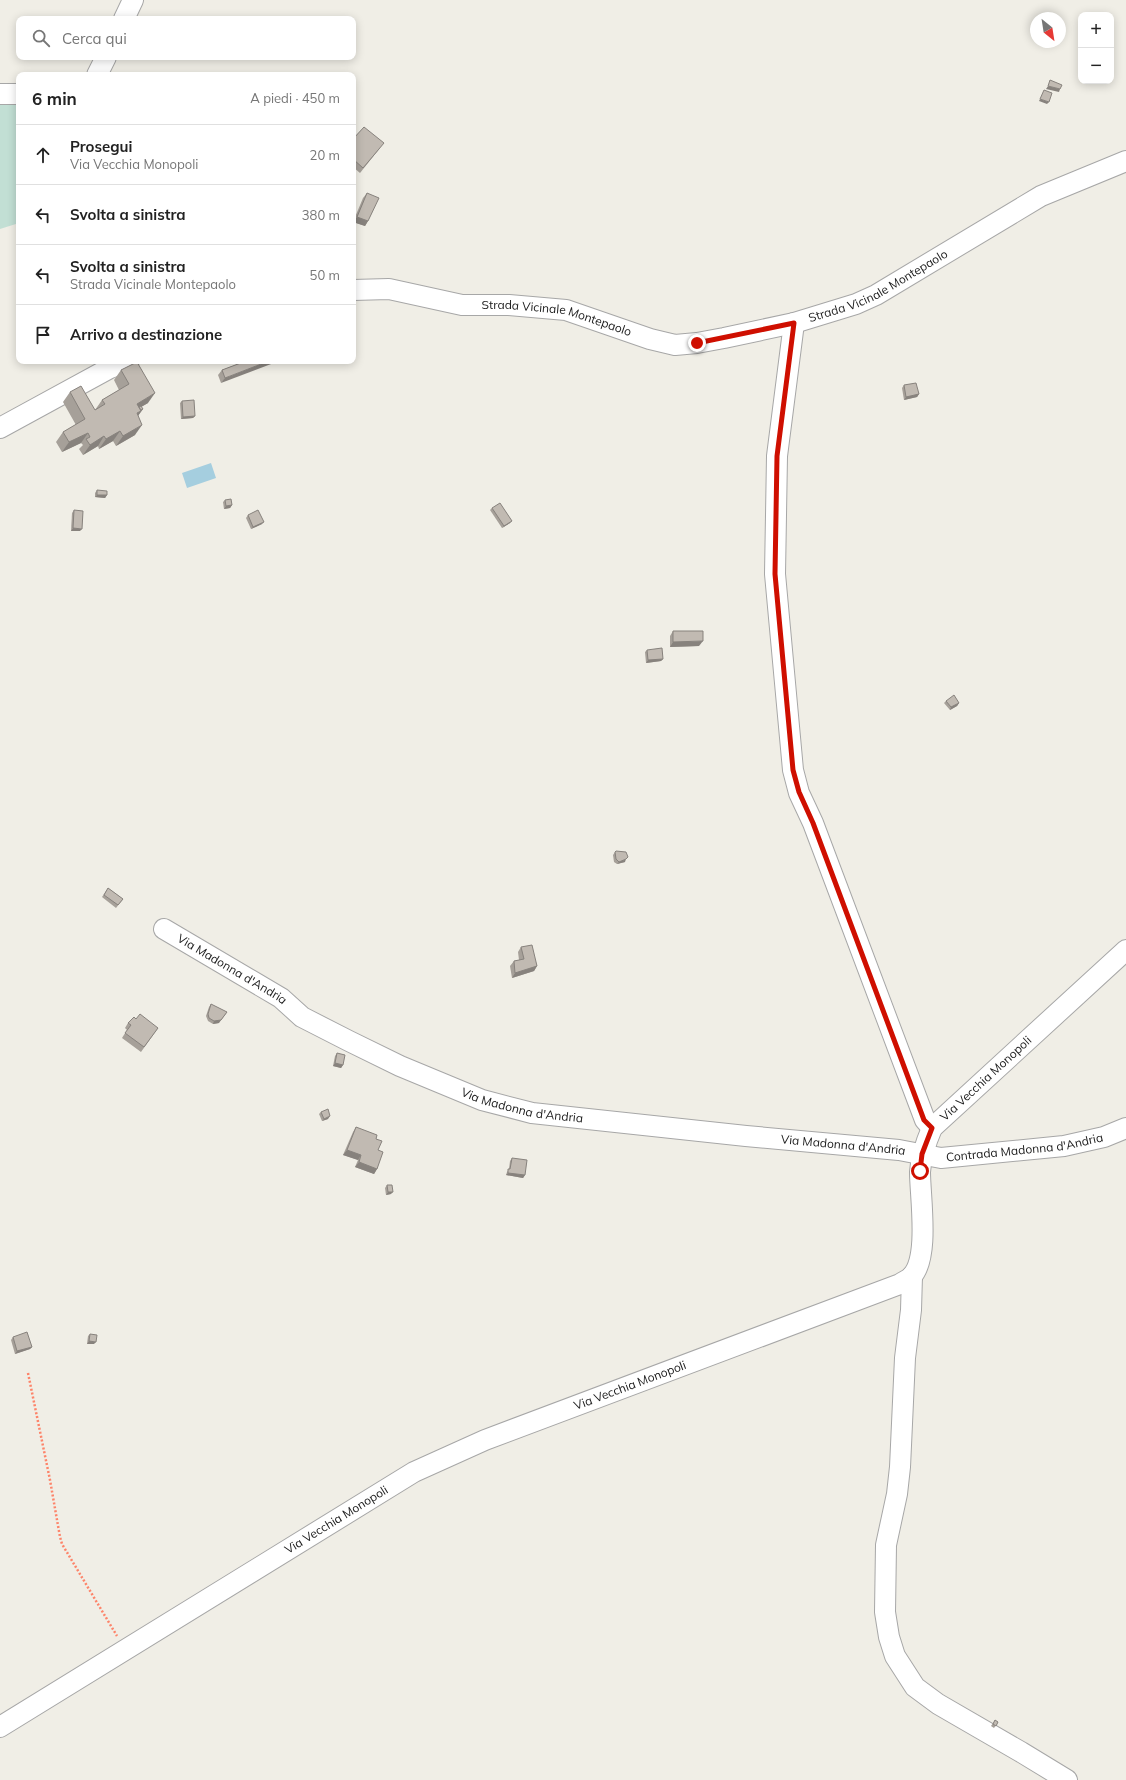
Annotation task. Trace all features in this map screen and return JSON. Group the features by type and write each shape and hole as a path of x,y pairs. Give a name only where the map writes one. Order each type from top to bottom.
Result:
{"street":[{"path":"125,16 133,0"},
{"path":"98,72 104,60"},
{"path":"0,94 16,94"},
{"name":"Strada Vicinale Montepaolo","path":"356,290 389,289 462,305 509,305 566,310 650,339 675,345 697,343 794,323 856,304 876,294 1041,196 1126,162"},
{"path":"794,323 777,456 775,574 793,770 799,792 813,823 924,1120 932,1128"},
{"path":"0,428 110,368 121,364"},
{"name":"Via Madonna d'Andria","path":"164,929 281,998 302,1016 400,1066 482,1100 502,1106 532,1113 746,1136 899,1150 922,1154"},
{"name":"Via Vecchia Monopoli","path":"0,1727 126,1650 218,1591 434,1461 485,1440 900,1284 912,1276 919,1262 923,1241 920,1171 922,1154 932,1128 1126,950"},
{"name":"Contrada Madonna d'Andria","path":"922,1154 941,1158 1064,1146 1104,1137 1126,1128"},
{"path":"912,1276 911,1310 905,1358 900,1468 897,1494 886,1545 886,1612 889,1637 895,1656 915,1687 938,1704 1067,1780"}],"path":[{"path":"28,1373 62,1544 126,1650"}],"green space":[{"path":"0,98 16,100 16,224 0,229"}],"water":[{"path":"211,463 216,478 187,488 182,473"}],"building":[{"path":"1050,80 1062,85 1060,89 1048,86"},
{"path":"1044,90 1052,93 1049,102 1040,99"},
{"path":"364,127 384,143 363,168 356,162 356,136"},
{"path":"367,193 379,198 368,221 357,217"},
{"path":"133,364 138,364 155,393 137,404 141,411 137,413 142,425 123,436 120,431 106,439 104,436 90,445 86,439 90,437 88,433 69,442 63,432 85,419 70,392 81,386 95,410 105,404 102,400 129,384 121,370"},
{"path":"238,364 261,364 225,378 222,370"},
{"path":"916,383 919,394 906,397 904,385"},
{"path":"194,400 195,416 183,417 182,401"},
{"path":"97,490 107,491 107,495 97,495"},
{"path":"231,499 232,505 226,506 225,500"},
{"path":"500,503 512,521 504,526 492,508"},
{"path":"74,510 83,511 82,529 73,528"},
{"path":"258,510 264,522 253,527 248,515"},
{"path":"673,631 703,631 703,641 673,642"},
{"path":"662,648 663,659 648,660 647,650"},
{"path":"954,695 959,703 951,707 946,701"},
{"path":"616,851 626,852 628,857 619,862 616,859"},
{"path":"108,888 123,899 118,905 104,895"},
{"path":"532,945 537,966 515,973 514,961 524,959 521,947"},
{"path":"211,1004 227,1012 221,1020 214,1021 209,1018 208,1014"},
{"path":"140,1014 158,1028 144,1047 125,1033 131,1025 128,1023 134,1017 136,1019"},
{"path":"337,1053 345,1055 343,1065 335,1063"},
{"path":"328,1109 330,1116 324,1119 321,1112"},
{"path":"356,1127 377,1135 376,1139 382,1141 378,1150 383,1152 377,1169 359,1162 361,1155 347,1150"},
{"path":"512,1158 527,1160 525,1175 508,1173"},
{"path":"387,1185 392,1185 393,1192 388,1192"},
{"path":"27,1332 32,1347 17,1351 13,1337"},
{"path":"90,1334 97,1335 96,1342 89,1341"},
{"path":"995,1720 998,1722 996,1726 993,1724"}],"route":[{"path":"697,343 794,323 777,456 775,504 775,574 793,770 799,792 813,823 924,1120 932,1128 922,1154 920,1171"}]}
